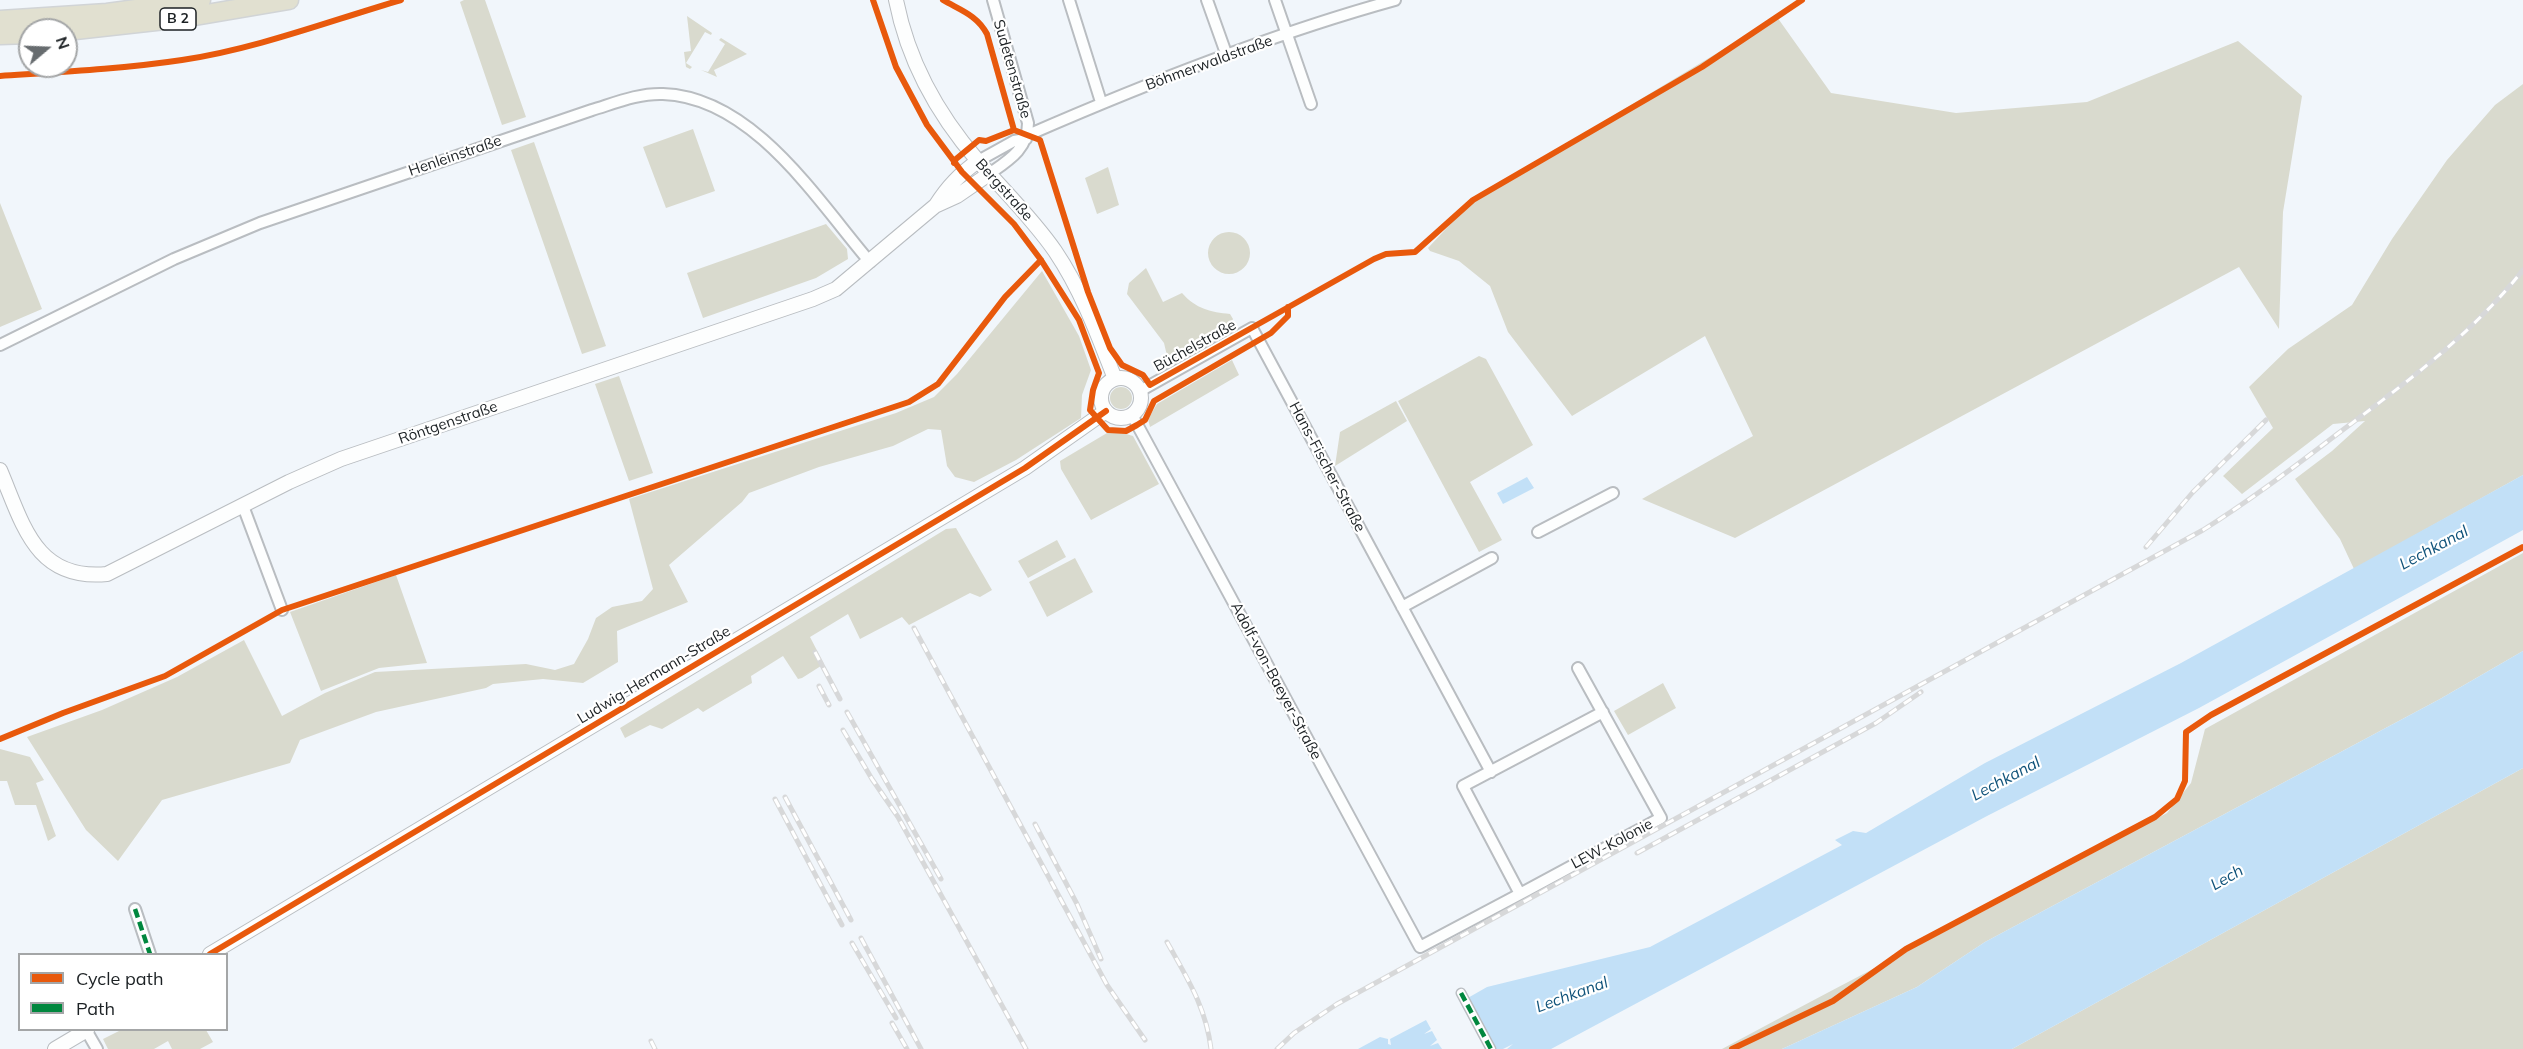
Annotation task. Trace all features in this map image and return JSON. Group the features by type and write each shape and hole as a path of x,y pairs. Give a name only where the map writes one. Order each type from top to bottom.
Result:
{"highway":[{"name":"B 2","path":"0,20 107,13 201,0"},
{"name":"B 2","path":"78,30 183,18 289,0"},
{"path":"0,35 18,34"}],"street":[{"name":"Bergstraße","path":"896,0 908,44 932,98 951,127 1035,226 1072,278 1115,380"},
{"name":"Sudetenstraße","path":"989,174 1020,150 1027,137 1028,123 993,0"},
{"path":"1069,0 1101,102"},
{"path":"1207,0 1227,56"},
{"path":"1275,0 1311,104"},
{"path":"1345,0 1349,12"},
{"name":"Böhmerwaldstraße","path":"1027,137 1101,102 1349,12 1395,0"},
{"name":"Henleinstraße","path":"0,345 141,274 260,223 595,109 634,97 663,93 696,99 734,115 757,132 782,158 870,262"},
{"name":"Sudetenstraße","path":"978,161 1014,141 1027,137"},
{"name":"Röntgenstraße","path":"0,470 28,536 36,547 56,566 79,574 107,574 340,459 813,299 836,289 935,206 962,172 978,161"},
{"name":"Röntgenstraße","path":"935,206 957,196 989,174"},
{"name":"Büchelstraße","path":"1140,391 1252,328"},
{"name":"Hans-Fischer-Straße","path":"1252,328 1491,772"},
{"path":"1115,380 1129,380 1140,391 1139,407 1132,415 1117,418 1106,411 1103,405 1102,392 1105,386 1115,380"},
{"name":"Ludwig-Hermann-Straße","path":"212,953 1025,468 1106,411"},
{"name":"Adolf-von-Baeyer-Straße","path":"1132,415 1420,947"},
{"path":"1538,532 1613,493"},
{"path":"243,506 282,610"},
{"path":"1402,607 1492,558"},
{"name":"LEW-Kolonie","path":"1420,947 1661,818 1578,668"},
{"path":"1520,894 1463,786 1603,712"},
{"path":"135,909 150,953"},
{"path":"1461,993 1491,1049"},
{"path":"55,1049 85,1031"},
{"path":"88,1031 97,1049"}],"shaded area":[{"path":"485,0 526,117 502,125 460,2"},
{"path":"687,16 712,33 711,35 705,32 686,63 692,67 690,69 686,67 684,52 691,51"},
{"path":"1777,17 1831,93 1956,113 2087,102 2238,41 2302,96 2283,212 2279,329 2239,267 1735,538 1642,499 1753,436 1705,336 1572,416 1508,332 1490,286 1459,261 1430,251 1428,248 1473,200"},
{"path":"721,38 747,54 714,70 717,77 701,70 708,72 725,44 719,40"},
{"path":"2523,84 2523,475 2354,569 2340,539 2295,479 2332,451 2365,421 2333,424 2242,494 2223,476 2273,428 2249,387 2288,349 2352,305 2392,239 2447,160 2495,105"},
{"path":"693,129 715,191 666,208 643,147"},
{"path":"534,142 606,346 582,354 511,150"},
{"path":"1108,167 1119,205 1097,214 1085,178"},
{"path":"0,203 42,309 0,327"},
{"path":"826,224 847,249 848,259 816,278 703,318 687,273"},
{"path":"1229,232 1244,238 1250,253 1244,268 1229,274 1214,268 1208,253 1214,238"},
{"path":"1146,268 1163,302 1182,293 1204,309 1230,314 1233,319 1229,327 1177,359 1168,360 1164,343 1127,294 1129,283"},
{"path":"1042,271 1079,336 1091,370 1082,395 1081,418 1016,460 974,482 955,477 947,466 941,430 928,429 893,446 819,467 749,493 742,502 669,565 688,602 617,631 618,662 583,683 543,679 493,684 486,688 376,712 300,740 290,763 162,800 118,861 86,830 27,737 102,710 177,677 244,640 282,716 325,693 375,672 526,664 555,670 574,664 588,639 596,618 612,607 642,601 653,589 629,499 896,413 934,397 957,374"},
{"path":"1479,356 1486,359 1533,445 1470,482 1502,540 1479,552 1398,401"},
{"path":"1232,360 1239,375 1150,427 1148,419 1157,404"},
{"path":"619,376 653,473 629,481 595,384"},
{"path":"1121,387 1129,390 1132,398 1129,406 1121,409 1113,406 1110,398 1113,390"},
{"path":"1396,401 1407,421 1335,466 1340,432"},
{"path":"1116,431 1133,436 1159,484 1091,520 1061,469 1060,461 1107,433"},
{"path":"956,528 992,590 980,597 970,593 909,625 902,617 860,639 848,614 810,637 824,664 802,678 798,679 783,656 751,676 752,683 703,712 698,708 662,729 650,725 625,738 620,728 946,529"},
{"path":"1057,540 1066,557 1028,578 1018,561"},
{"path":"2523,553 2523,651 2440,699 1985,942 1917,987 1782,1049 1722,1049 2167,813 2191,783 2205,729"},
{"path":"1075,558 1093,592 1047,617 1029,582"},
{"path":"396,575 427,663 379,668 321,691 290,612"},
{"path":"1663,683 1676,708 1628,735 1614,711"},
{"path":"0,749 30,757 44,780 36,783 56,836 48,841 36,805 15,805 7,781 0,781"},
{"path":"2523,768 2523,1049 2012,1049"},
{"path":"119,1031 207,1031 213,1042 200,1049 172,1049 168,1041 154,1049 108,1049 103,1039"}],"water":[{"name":"Lechkanal","path":"2523,475 2523,530 2199,708 1987,816 1551,1049 1507,1049 1513,1044 1503,1049 1493,1049 1493,1041 1489,1041 1481,1019 1466,999 1487,987 1650,947 1842,845 1835,840 1853,831 1866,833 1985,763 2181,663"},
{"path":"1527,477 1534,488 1503,504 1497,493"},
{"name":"Lech","path":"2523,651 2523,768 2012,1049 1782,1049 1917,987 1985,942 2440,699"},
{"path":"1426,1020 1431,1029 1424,1034 1432,1031 1437,1040 1430,1046 1438,1043 1442,1049 1358,1049 1380,1037 1388,1039 1388,1044 1391,1045 1390,1039"}],"railway":[{"path":"1277,1049 1294,1033 1337,1004 2203,530 2365,414 2437,357 2482,315 2523,270"},
{"path":"2146,547 2193,492 2266,420"},
{"path":"914,628 1107,985 1145,1040"},
{"path":"815,652 840,699"},
{"path":"819,686 829,705"},
{"path":"1637,853 1876,723 1921,692"},
{"path":"847,712 941,879"},
{"path":"843,730 898,817 1026,1049"},
{"path":"785,797 851,920"},
{"path":"775,799 842,925"},
{"path":"1035,824 1077,904 1101,959"},
{"path":"861,938 921,1049"},
{"path":"1167,942 1200,1006 1211,1049"},
{"path":"852,943 896,1018"},
{"path":"892,1023 907,1049"},
{"path":"651,1041 655,1049"}],"marked path":[{"path":"135,909 150,953"},
{"path":"1461,993 1491,1049"}],"cycle path":[{"path":"0,76 137,66 210,55 265,42 401,0"},
{"path":"873,0 896,67 927,125 962,172 1014,224 1041,260 1079,320 1099,373 1093,390 1090,410 1108,430 1126,431 1145,420 1154,401 1271,333 1288,316 1288,307"},
{"path":"943,0 973,18 987,34 1014,130"},
{"path":"954,163 979,140 986,141 1014,130 1040,140 1088,292 1110,348 1122,365 1143,375 1150,385 1374,259 1386,254 1415,252 1473,200 1702,67 1802,0"},
{"path":"0,739 63,713 165,676 282,610 909,402 938,384 1005,297 1041,260"},
{"path":"212,953 1025,468 1106,411"},
{"path":"1732,1049 1833,1001 1906,949 2155,817 2177,799 2185,781 2186,732 2211,715 2523,547"}]}
